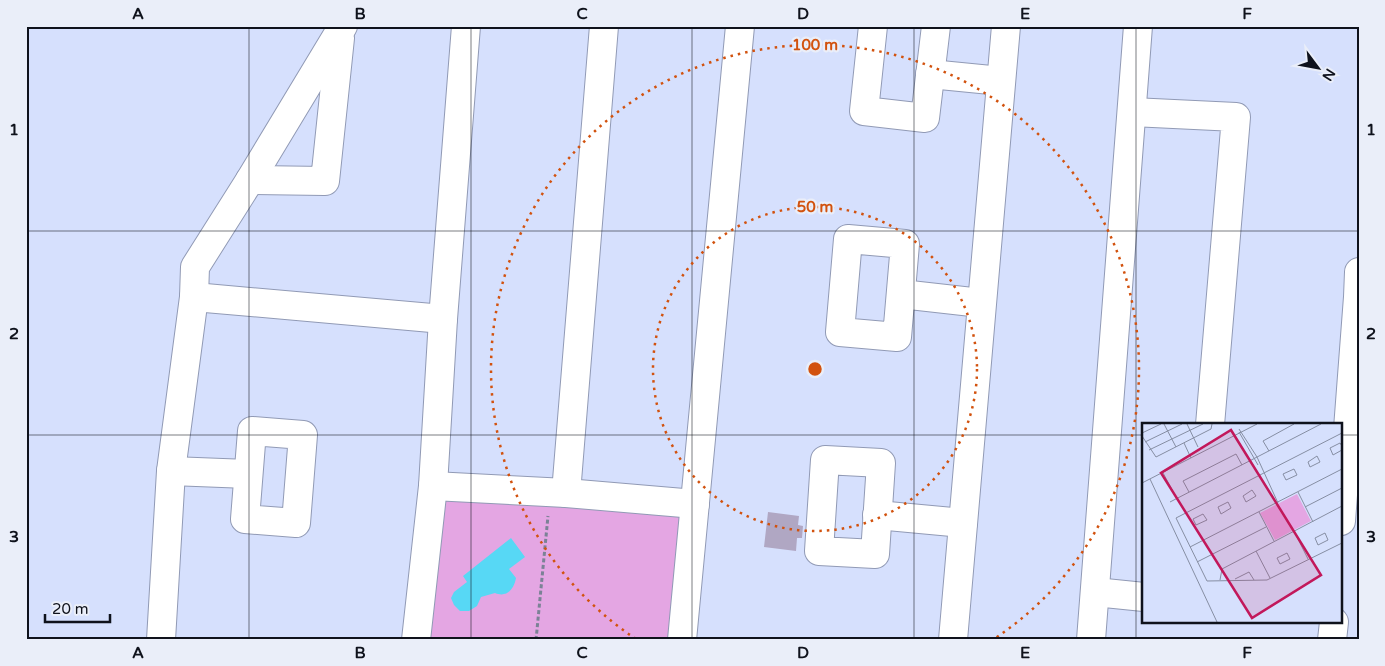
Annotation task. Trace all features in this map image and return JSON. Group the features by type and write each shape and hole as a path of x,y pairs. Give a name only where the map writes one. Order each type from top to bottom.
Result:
{"main road":[{"path":"416,640 433,486 443,319 466,26"},
{"path":"558,493 604,26"},
{"path":"682,640 740,26"},
{"path":"874,26 864,111 925,118 936,26"},
{"path":"953,640 1006,26"},
{"path":"1091,640 1138,26"},
{"path":"250,180 325,181 342,28"},
{"path":"161,640 172,471 194,297 195,267 342,28"},
{"path":"930,74 1001,81"},
{"path":"1132,112 1236,116 1210,423"},
{"path":"1342,508 1359,273"},
{"path":"901,294 981,303"},
{"path":"194,297 443,319"},
{"path":"172,471 248,474"},
{"path":"433,486 558,493 695,504"},
{"path":"877,515 963,523"},
{"path":"1095,592 1142,597"},
{"path":"1332,640 1334,624"}],"path":[{"path":"536,640 558,493"}],"shaded area":[{"path":"436,492 686,506 677,640 425,640"}],"water":[{"path":"511,538 525,557 509,569 516,578 512,589 503,594 495,593 481,597 477,606 469,611 460,611 454,605 451,598 454,592 467,582 463,576"}],"building":[{"path":"768,512 799,516 798,525 803,526 802,538 797,538 796,551 764,547"}]}
